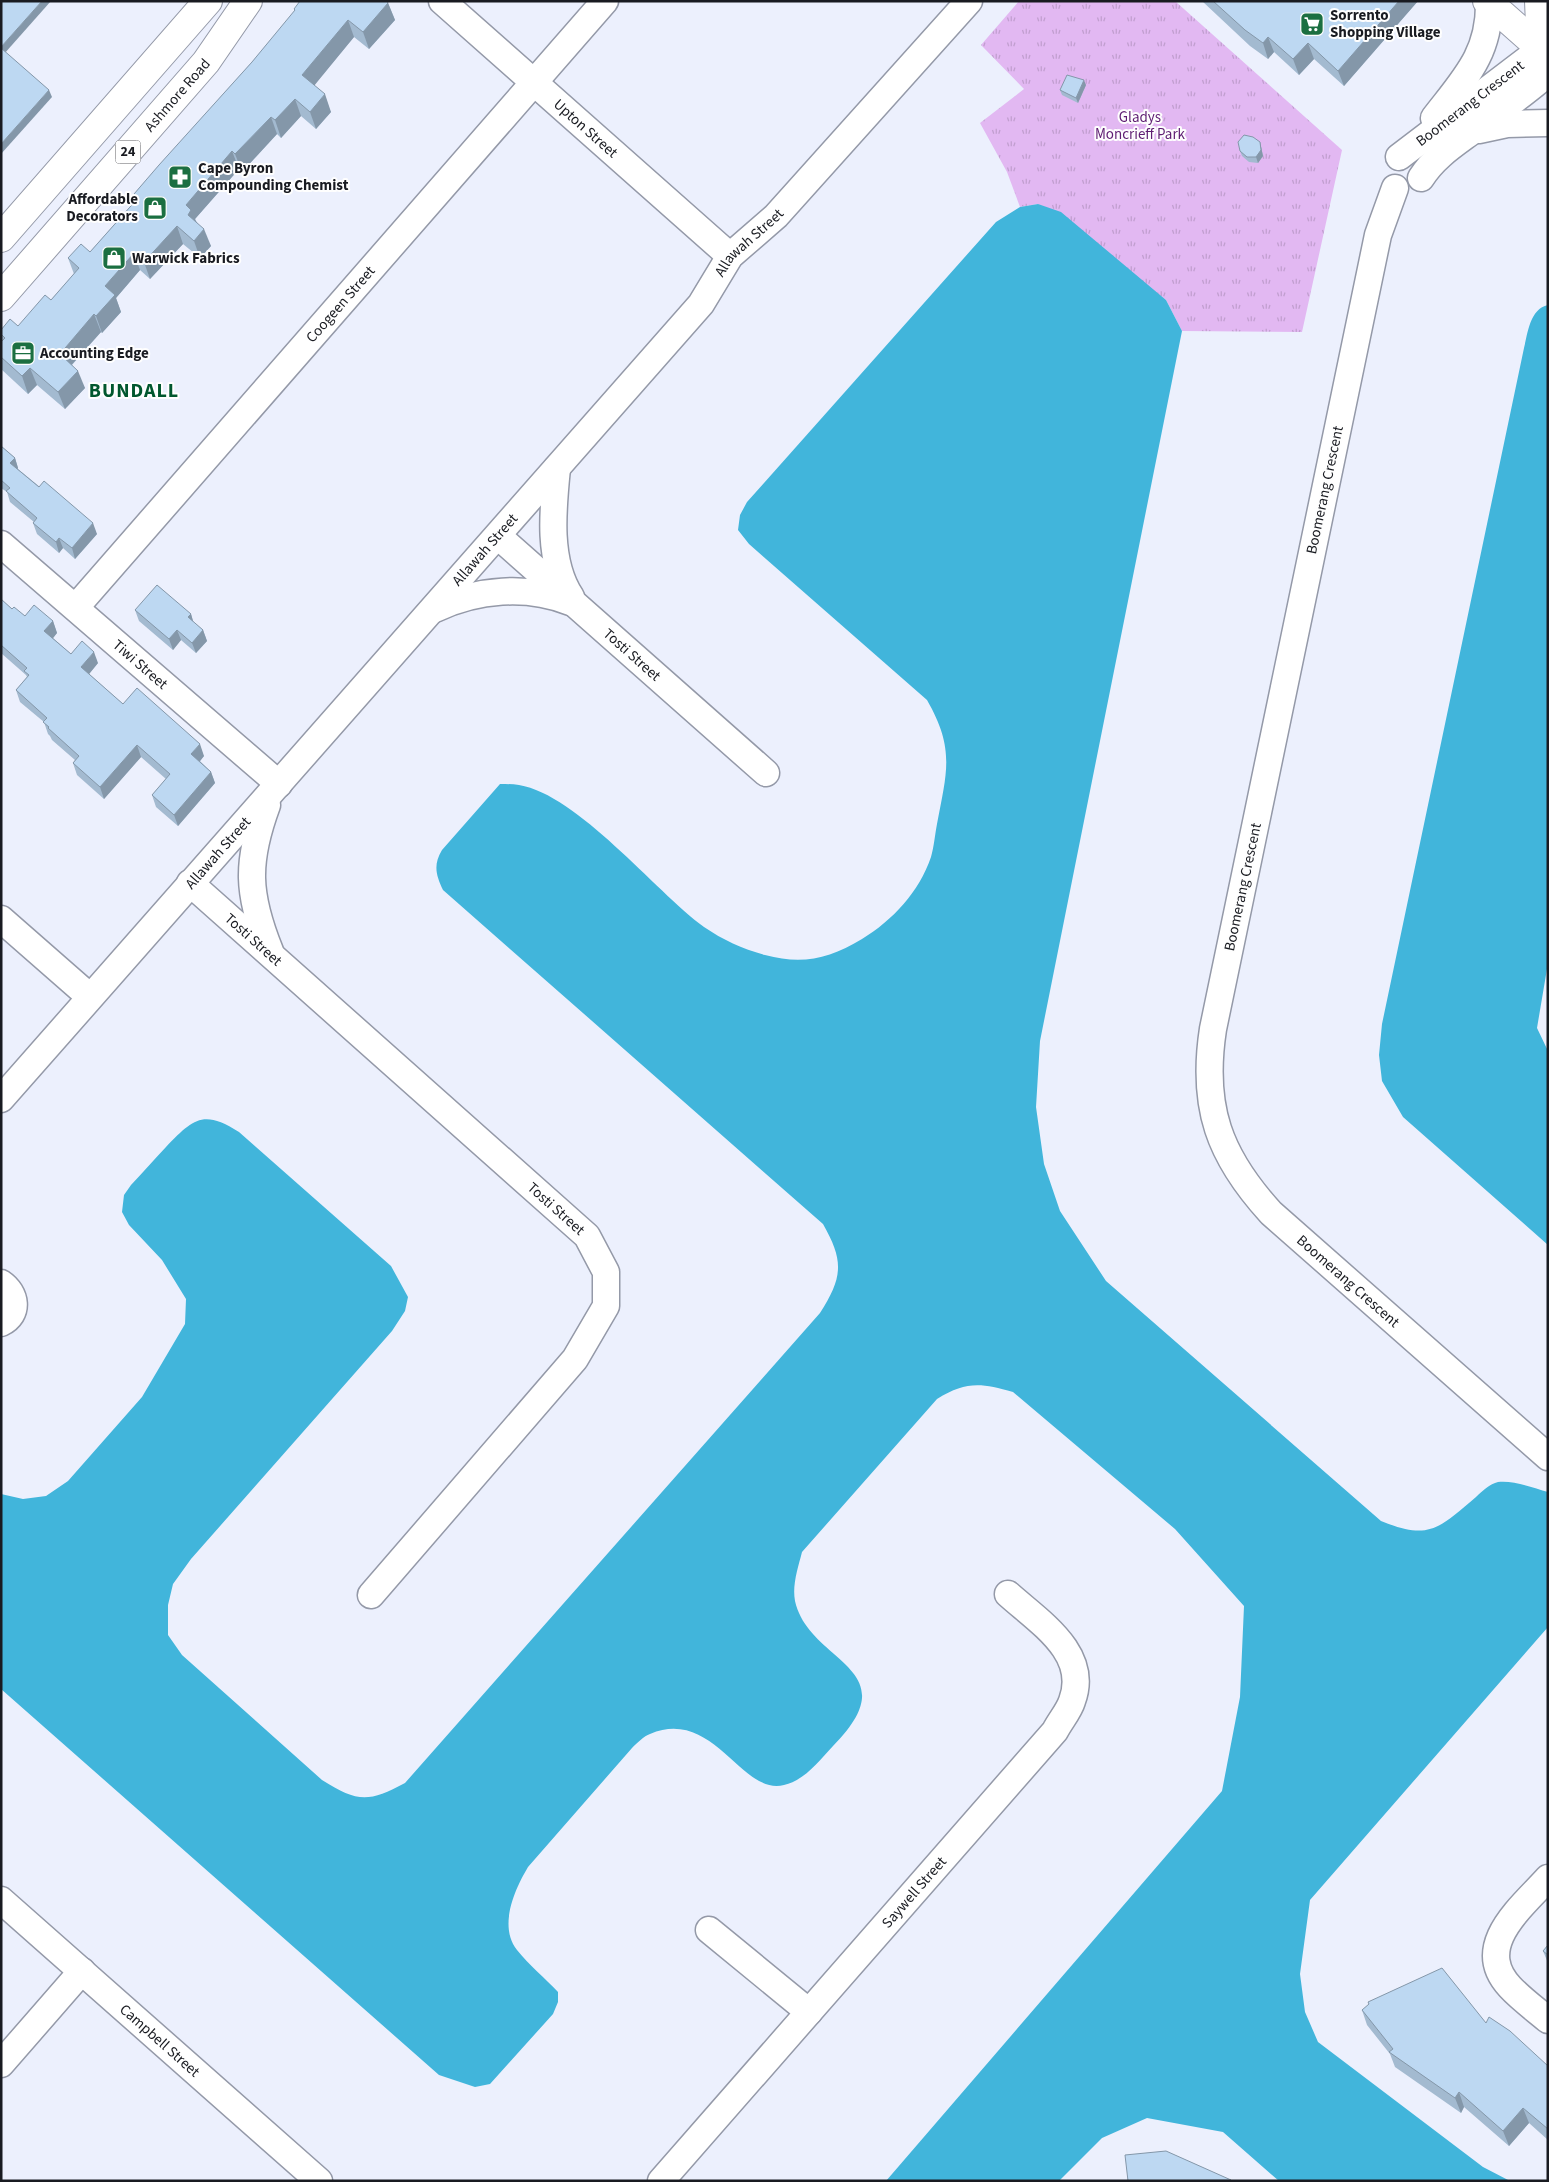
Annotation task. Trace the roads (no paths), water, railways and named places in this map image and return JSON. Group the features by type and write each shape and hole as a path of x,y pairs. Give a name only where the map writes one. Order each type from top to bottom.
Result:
{"main road":[{"name":"24","path":"1,238 208,1"},
{"name":"Ashmore Road","path":"1,297 206,62 248,1"},
{"path":"1539,1 1546,55"},
{"path":"1488,2 1546,55"}],"street":[{"name":"Upton Street","path":"442,1 730,256"},
{"name":"Coogeen Street","path":"76,607 605,1"},
{"name":"Allawah Street","path":"1,1099 702,304 730,256 776,216 969,1"},
{"path":"1405,152 1420,166 1421,178 1416,186 1408,190 1395,188 1388,180 1387,170 1392,161 1405,152 1472,70 1480,54 1488,29 1488,2"},
{"name":"Boomerang Crescent","path":"1421,178 1440,155 1466,135 1546,55"},
{"name":"Boomerang Crescent","path":"1405,152 1546,55"},
{"path":"1466,135 1500,125 1548,122"},
{"name":"Boomerang Crescent","path":"1395,188 1378,235 1213,1029 1208,1060 1209,1088 1214,1120 1227,1154 1247,1186 1271,1213 1548,1457"},
{"path":"557,468 554,508 555,544 563,581 578,605"},
{"name":"Tosti Street","path":"498,536 766,773"},
{"name":"Tiwi Street","path":"1,544 76,607 275,788"},
{"path":"432,611 472,596 508,591 535,592 578,605"},
{"path":"272,954 256,910 251,878 255,839 275,788"},
{"name":"Tosti Street","path":"190,883 587,1236 606,1272 606,1306 575,1359 371,1595"},
{"path":"1,919 90,997"},
{"path":"1,1283 12,1293 15,1304 11,1316 1,1323"},
{"name":"Saywell Street","path":"661,2181 1055,1731 1072,1702 1078,1680 1075,1664 1061,1642 1008,1594"},
{"path":"1548,1878 1509,1923 1501,1936 1494,1954 1498,1967 1508,1984 1548,2020"},
{"name":"Campbell Street","path":"1,1900 319,2181"},
{"path":"710,1930 809,2012"},
{"path":"1,2064 82,1971"}],"water":[{"path":"1038,204 1061,212 1166,300 1182,331 1040,1041 1036,1107 1044,1164 1060,1211 1106,1281 1381,1521 1411,1530 1433,1528 1452,1517 1486,1488 1498,1482 1516,1483 1548,1492 1548,1627 1310,1900 1300,1974 1305,2012 1318,2042 1483,2167 1510,2181 1279,2181 1223,2132 1147,2118 1102,2138 1059,2181 886,2181 1222,1791 1240,1697 1244,1606 1175,1529 1013,1392 974,1385 957,1389 937,1399 802,1552 795,1583 795,1601 804,1622 859,1682 862,1699 854,1720 833,1746 805,1775 792,1783 769,1785 754,1778 709,1741 692,1732 672,1729 650,1734 632,1748 528,1867 518,1886 510,1908 509,1930 511,1940 517,1950 558,1992 558,2002 553,2014 490,2084 475,2087 439,2075 1,1689 1,1494 23,1499 46,1496 68,1481 142,1397 185,1324 186,1299 162,1260 129,1225 122,1212 124,1195 131,1185 175,1137 199,1120 216,1121 239,1132 391,1266 408,1297 405,1311 392,1331 191,1559 173,1584 168,1605 168,1635 182,1655 322,1780 354,1796 372,1797 405,1783 820,1313 833,1289 838,1269 835,1248 823,1224 443,890 437,875 437,860 442,850 500,784 514,784 542,792 566,806 615,846 684,911 704,927 726,940 757,953 791,960 803,960 827,955 862,939 884,923 904,904 920,882 931,857 944,789 946,774 945,747 936,717 927,700 749,544 738,530 740,515 747,502 996,222 1020,207"},
{"path":"1548,305 1548,963 1537,1028 1548,1051 1548,1245 1403,1117 1382,1081 1379,1055 1382,1024 1527,335 1537,311"}],"place":[{"name":"Sorrento Shopping Village","path":"1312,24"},
{"name":"Cape Byron Compounding Chemist","path":"180,177"},
{"name":"Affordable Decorators","path":"155,208"},
{"name":"Warwick Fabrics","path":"114,258"},
{"name":"Accounting Edge","path":"23,353"}],"district":[{"name":"BUNDALL","path":"134,391"}],"park label":[{"name":"Gladys Moncrieff Park","path":"1140,126"}]}
